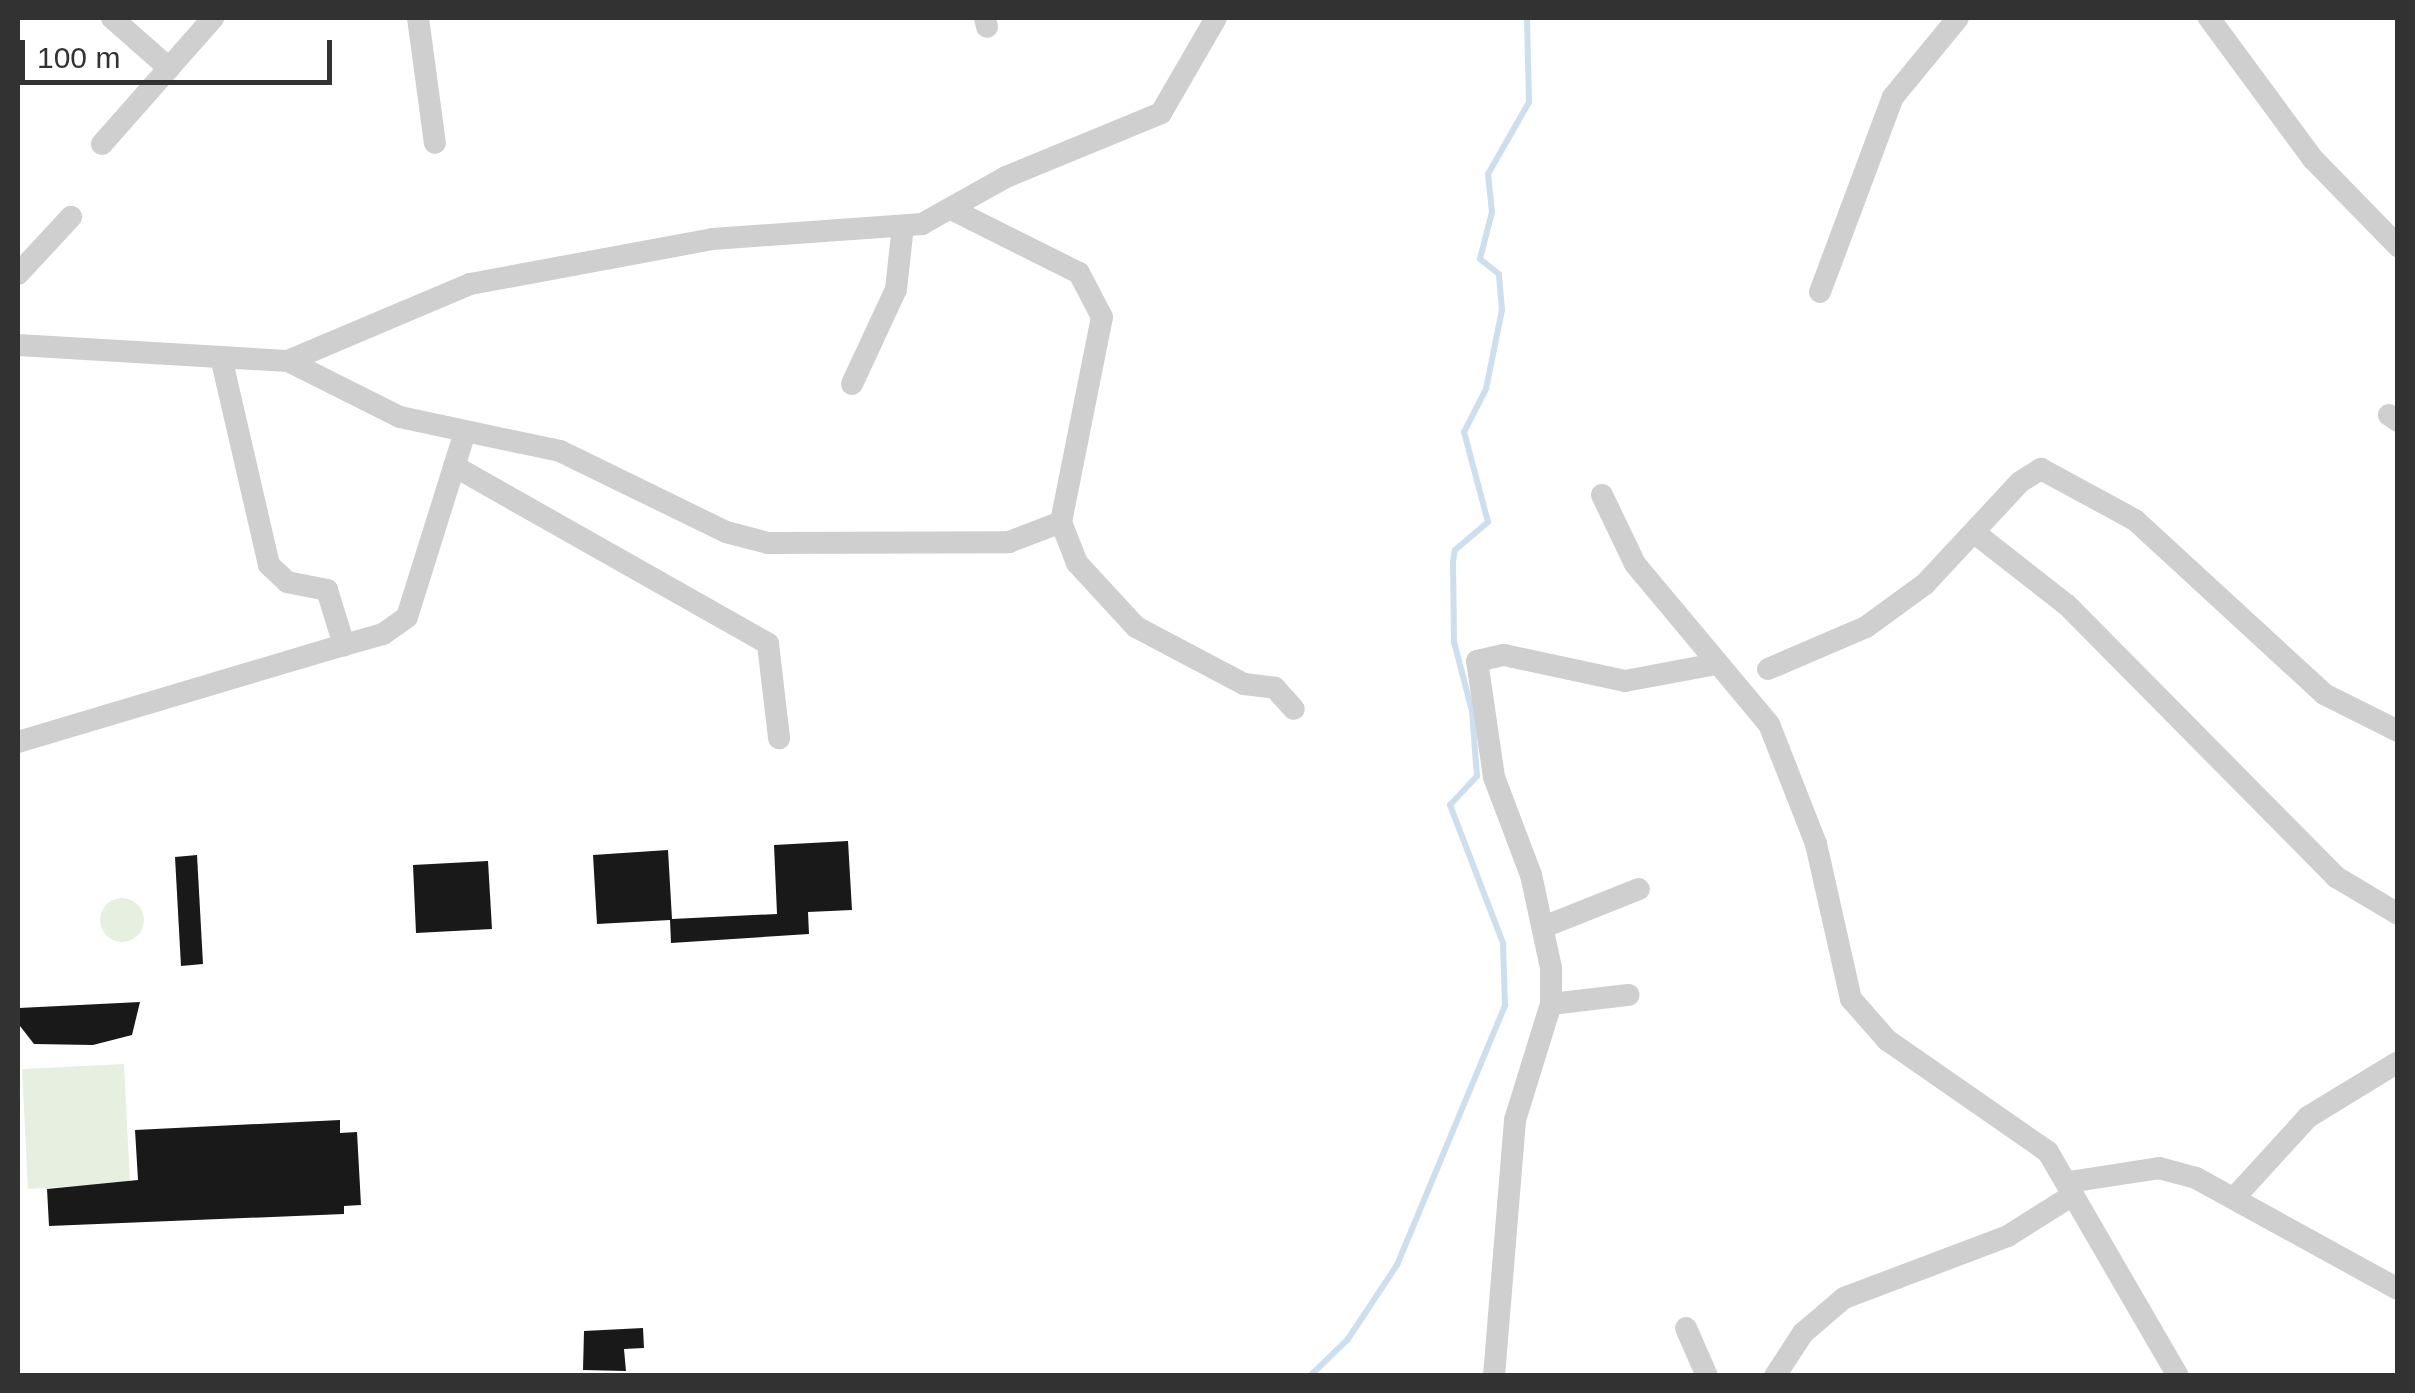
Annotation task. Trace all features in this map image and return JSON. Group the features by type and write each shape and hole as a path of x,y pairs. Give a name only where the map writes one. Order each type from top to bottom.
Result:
{"street":[{"path":"112,18 169,68"},
{"path":"102,144 214,18"},
{"path":"418,18 436,144"},
{"path":"288,361 470,284 713,239 903,226 952,208 1021,170 1160,113 1216,18"},
{"path":"1820,292 1893,98 1958,18"},
{"path":"2209,18 2313,159 2398,246"},
{"path":"952,208 1078,273 1096,294 1102,317 1061,522 1077,563 1136,627 1258,690 1275,688 1294,709"},
{"path":"18,274 71,217"},
{"path":"852,384 896,289 903,226"},
{"path":"18,344 288,361 368,404 464,435 560,451 726,532 768,543 1009,542 1061,522"},
{"path":"220,357 269,565 287,582 327,590 344,644"},
{"path":"18,742 383,634 407,617 464,435"},
{"path":"454,466 768,644 779,738"},
{"path":"1768,669 1866,627 1976,534 2020,482 2050,471 2170,548 2324,694 2398,731"},
{"path":"1602,495 1635,564 1768,724 1792,773 1851,999 1887,1040 2048,1152 2178,1376"},
{"path":"1976,534 2067,605 2336,878 2398,914"},
{"path":"1494,1376 1515,1120 1551,1004 1546,926 1503,814 1480,656 1625,680 1716,664"},
{"path":"1546,926 1639,889"},
{"path":"1551,1004 1628,995"},
{"path":"2235,1198 2308,1117 2398,1062"},
{"path":"1775,1376 1803,1333 1844,1298 2008,1236 2071,1188 2159,1168 2235,1198 2398,1290"},
{"path":"1686,1328 1707,1376"}],"green space":[{"path":"122,898 137,905 144,920 137,935 122,942 107,935 100,920 107,905"},
{"path":"124,1064 130,1183 28,1189 22,1069"}],"building":[{"path":"848,841 852,910 808,912 809,934 671,943 670,920 597,924 593,855 668,850 672,919 777,914 774,845"},
{"path":"197,855 203,964 181,966 175,857"},
{"path":"488,861 492,929 416,933 413,865"},
{"path":"140,1002 132,1035 93,1045 34,1044 20,1026 19,1008"},
{"path":"340,1120 340,1133 357,1132 361,1205 344,1206 344,1214 49,1226 47,1189 138,1180 135,1130"},
{"path":"643,1328 644,1348 624,1349 626,1371 583,1370 584,1331"}],"waterway":[{"path":"1310,1376 1348,1339 1397,1265 1505,1005 1503,943 1450,805 1477,776 1472,711 1454,642 1453,562 1455,550 1488,522 1464,432 1486,389 1502,310 1499,274 1480,259 1492,212 1488,174 1529,102 1527,18"}]}
